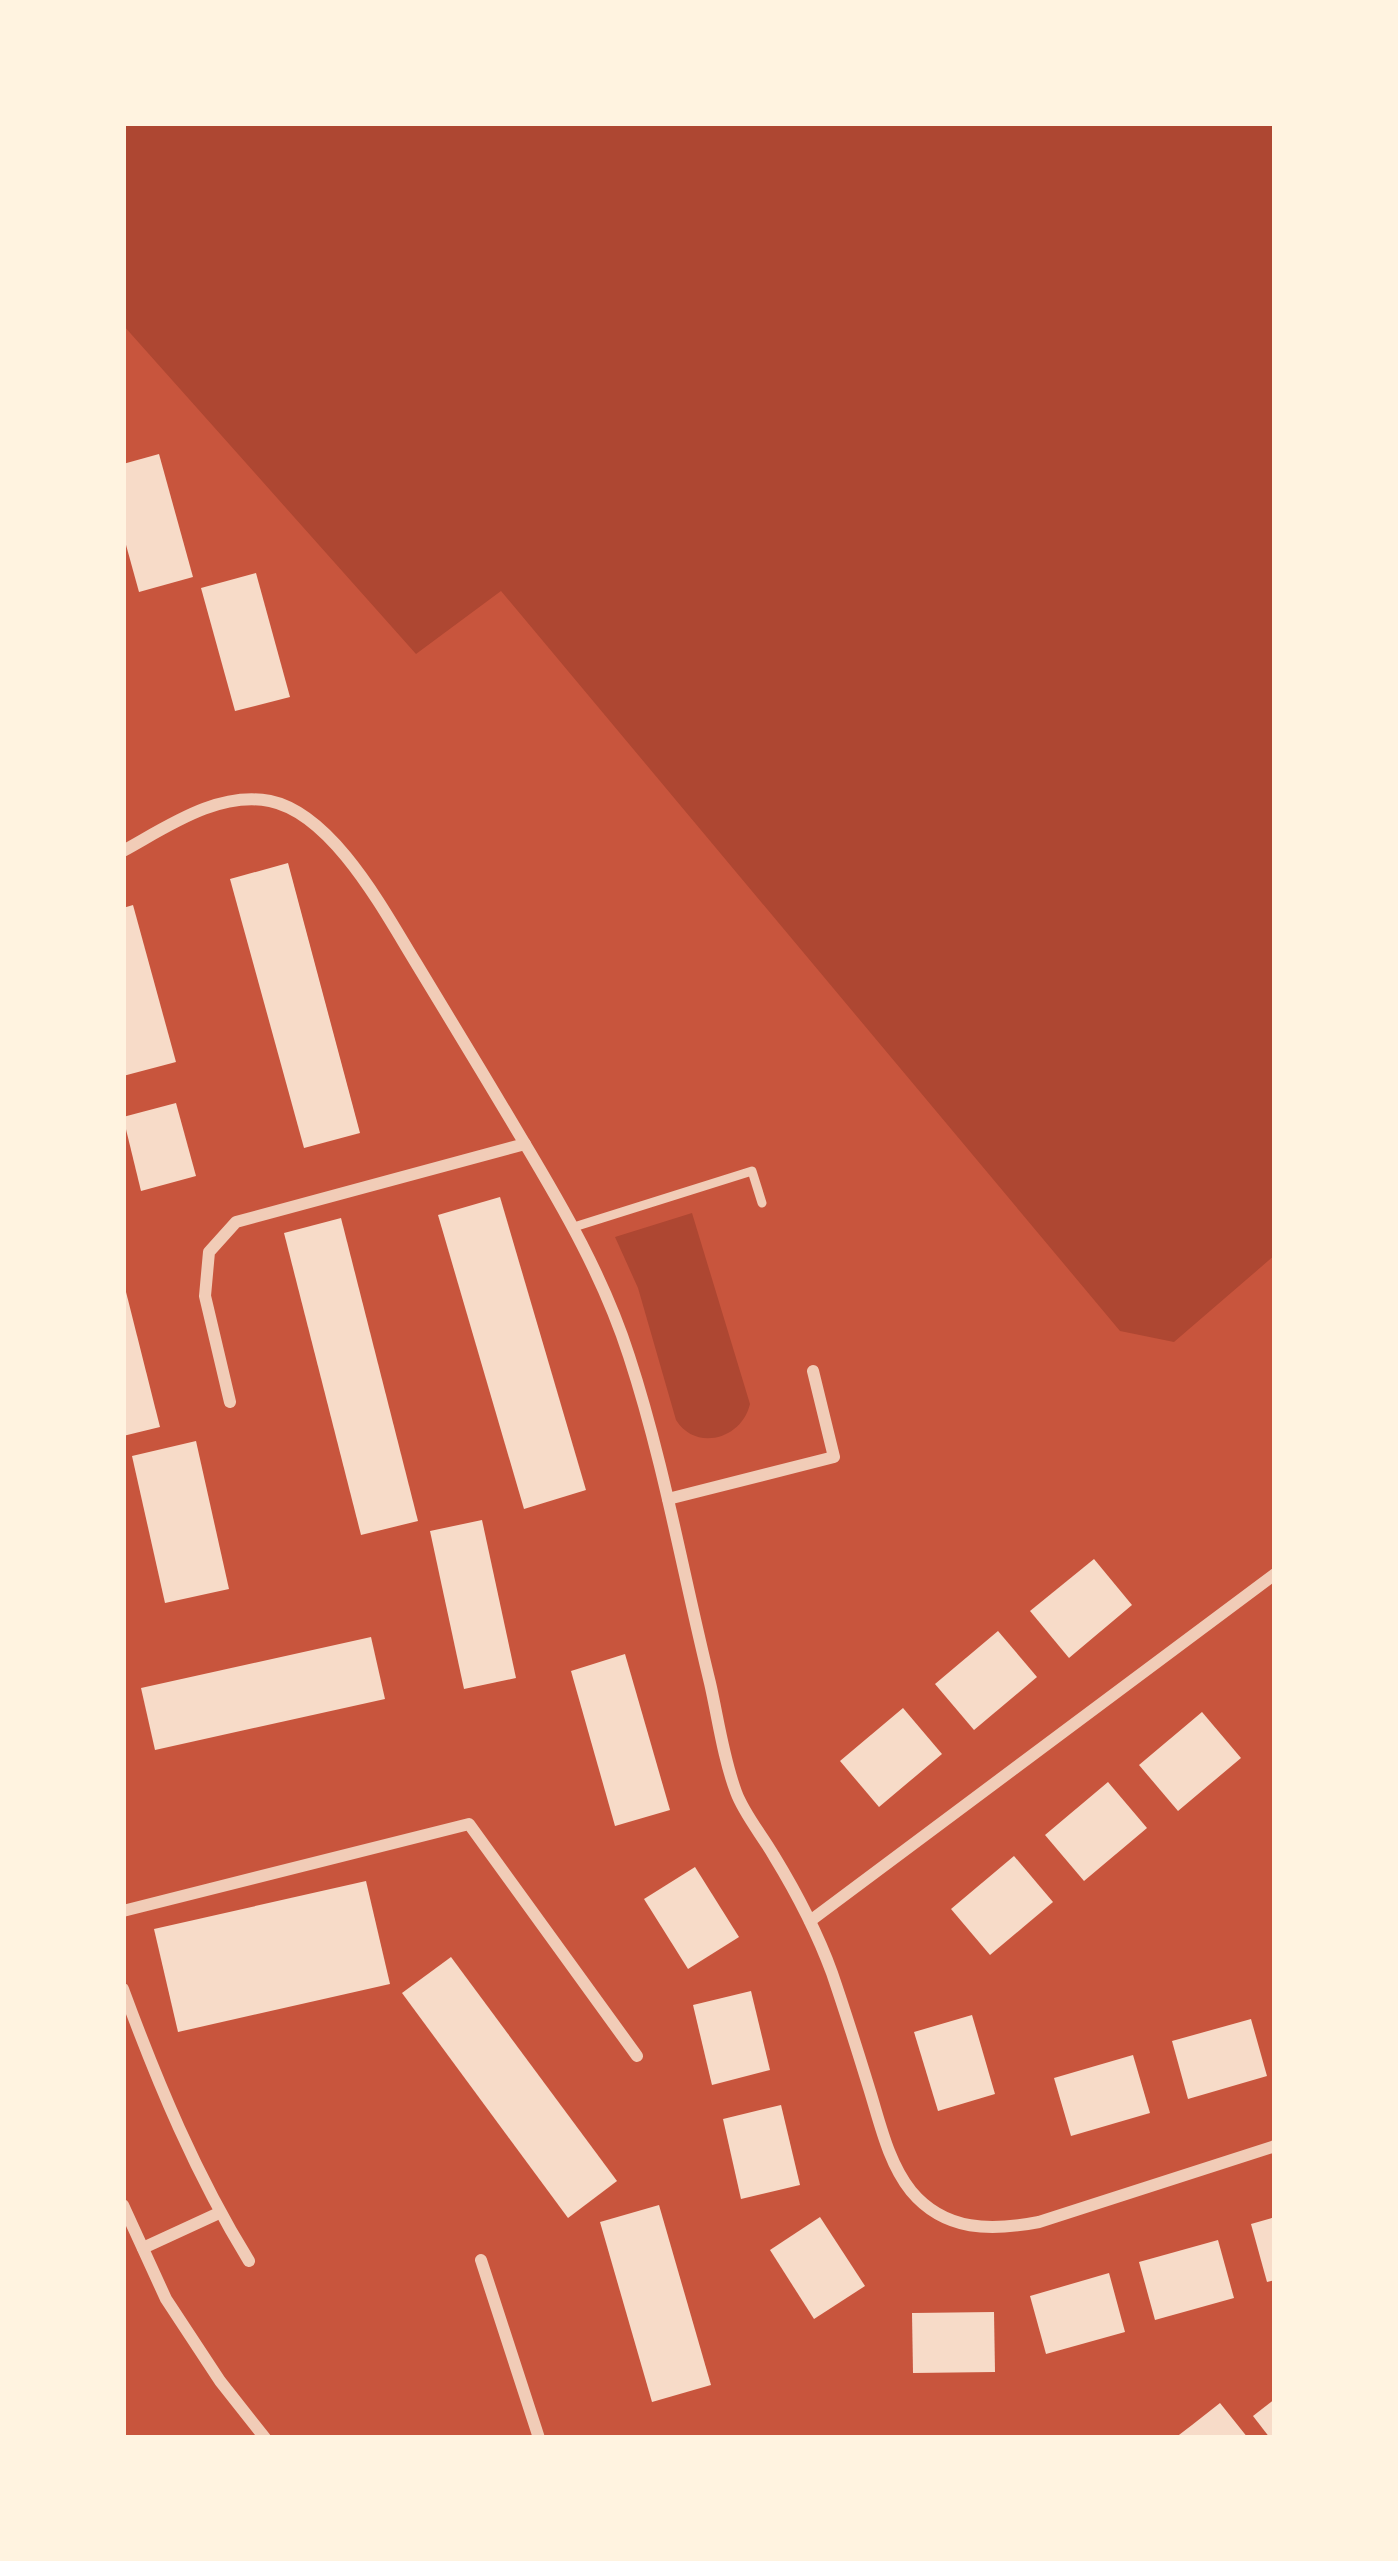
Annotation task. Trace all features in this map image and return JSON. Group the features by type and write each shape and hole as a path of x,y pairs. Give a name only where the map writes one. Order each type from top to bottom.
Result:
{"street":[{"path":"123,851 211,806 240,800 284,806 324,829 401,940 574,1227 630,1358 736,1793 785,1874 830,1967 894,2165 914,2194 940,2216 1003,2229 1040,2222 1275,2146"},
{"path":"230,1402 205,1296 209,1252 236,1222 525,1144"},
{"path":"668,1499 834,1457 813,1371"},
{"path":"809,1921 1275,1574"},
{"path":"123,1911 469,1824 637,2056"},
{"path":"123,1989 178,2130 249,2261"},
{"path":"123,2205 177,2315 265,2438"},
{"path":"143,2248 219,2212"},
{"path":"481,2260 539,2438"}],"lane":[{"path":"574,1227 752,1171 762,1203"}],"shaded area":[{"path":"123,123 1275,123 1275,1255 1174,1342 1120,1331 501,591 416,654 123,325"},
{"path":"692,1213 750,1404 738,1426 718,1437 695,1436 676,1420 638,1288 615,1237"}],"building":[{"path":"159,454 193,577 139,592 123,534 123,464"},
{"path":"256,573 290,697 235,711 201,588"},
{"path":"288,863 360,1133 304,1148 230,879"},
{"path":"133,905 176,1062 123,1076 123,908"},
{"path":"176,1103 196,1176 141,1191 123,1117"},
{"path":"500,1197 586,1490 524,1509 438,1215"},
{"path":"341,1218 418,1521 361,1535 284,1233"},
{"path":"123,1280 160,1427 123,1436"},
{"path":"196,1441 229,1589 165,1603 132,1456"},
{"path":"482,1520 516,1678 464,1689 430,1531"},
{"path":"1094,1559 1132,1605 1069,1658 1030,1611"},
{"path":"998,1631 1037,1677 974,1730 935,1684"},
{"path":"371,1637 385,1699 155,1750 141,1688"},
{"path":"625,1654 670,1810 615,1826 571,1671"},
{"path":"903,1708 942,1754 879,1807 840,1761"},
{"path":"1202,1712 1241,1758 1178,1811 1139,1765"},
{"path":"1108,1782 1147,1828 1084,1881 1045,1835"},
{"path":"1014,1856 1053,1902 990,1955 951,1909"},
{"path":"695,1867 739,1937 688,1969 644,1899"},
{"path":"366,1881 390,1984 178,2032 154,1929"},
{"path":"451,1957 617,2181 568,2218 402,1993"},
{"path":"751,1991 770,2070 712,2085 693,2005"},
{"path":"972,2015 995,2094 938,2111 914,2032"},
{"path":"1251,2019 1267,2076 1188,2099 1172,2041"},
{"path":"1133,2055 1150,2113 1071,2136 1054,2078"},
{"path":"781,2105 800,2185 741,2199 723,2119"},
{"path":"659,2205 711,2385 652,2402 600,2222"},
{"path":"820,2217 865,2286 814,2319 770,2250"},
{"path":"1275,2217 1275,2280 1267,2282 1251,2224"},
{"path":"1218,2240 1234,2298 1155,2320 1139,2262"},
{"path":"1109,2273 1125,2332 1046,2354 1030,2296"},
{"path":"994,2312 995,2372 913,2373 912,2313"},
{"path":"1275,2399 1275,2438 1270,2438 1253,2416"},
{"path":"1220,2403 1248,2438 1175,2438 1192,2425"}]}
